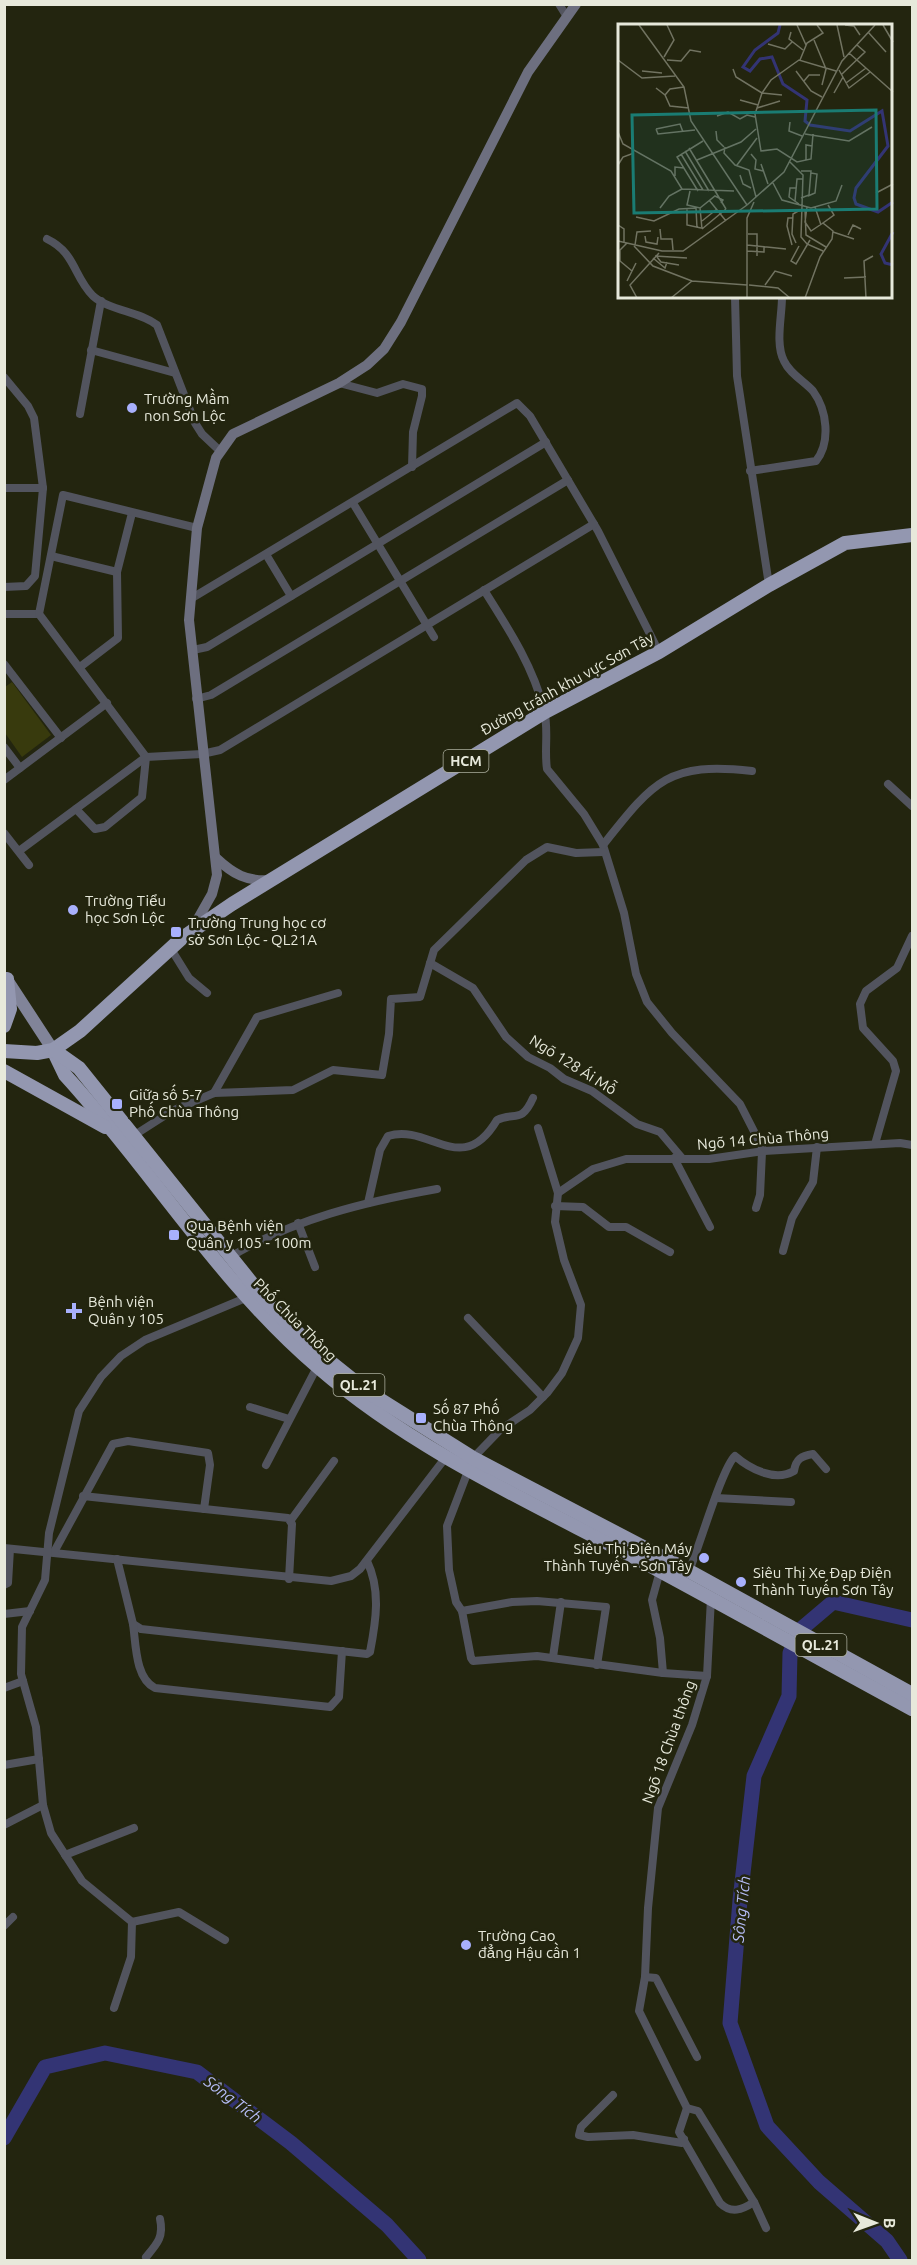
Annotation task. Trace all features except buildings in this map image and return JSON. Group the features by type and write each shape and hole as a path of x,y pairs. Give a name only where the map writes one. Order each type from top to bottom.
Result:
{"highway":[{"name":"Đường tránh khu vực Sơn Tây","path":"53,1050 80,1031 190,933 271,880 545,712 659,652 769,585 845,543 912,535"},
{"path":"4,1026 10,1009 6,977"},
{"path":"4,1051 37,1053 53,1050"},
{"name":"Phố Chùa Thông","path":"53,1050 65,1075 115,1134 134,1144 230,1257 253,1295 364,1396 446,1457 470,1463 689,1571 713,1593"},
{"name":"Phố Chùa Thông","path":"53,1050 80,1068 134,1144 253,1295 317,1367 470,1463 660,1571 713,1593 883,1685 912,1694"},
{"path":"4,1071 115,1134"},
{"name":"Phố Chùa Thông","path":"883,1685 912,1709"}],"main road":[{"path":"6,977 53,1050"}],"street":[{"path":"559,4 567,17"},
{"path":"190,933 215,885 216,857 202,754 189,620 197,528 220,451 233,434 339,383 384,349 401,322 528,72 576,4"},
{"path":"47,239 60,245 69,255 85,286 101,302 136,313 157,325 195,423 202,434 220,451"},
{"path":"735,298 737,376 769,585"},
{"path":"750,471 816,460 821,454 825,438 823,417 817,399 783,360 780,337 782,298"},
{"path":"80,414 101,302"},
{"path":"91,350 175,373"},
{"path":"4,377 28,406 34,418 43,488 35,576 26,586 4,587"},
{"path":"339,383 377,393 403,384 422,388 413,432 412,467"},
{"path":"192,598 267,556 517,403 530,416 594,524 659,652"},
{"path":"193,650 207,647 546,442"},
{"path":"196,699 211,695 568,480"},
{"path":"4,488 43,488"},
{"path":"76,809 95,828 105,827 142,797 146,757 39,614 63,495 197,528"},
{"path":"352,503 434,637"},
{"path":"80,668 118,638 117,572 132,513"},
{"path":"19,851 146,757 202,754 220,750 594,524"},
{"path":"51,556 117,572"},
{"path":"267,556 291,596"},
{"path":"484,590 520,647 545,712 548,742 547,769 584,814 603,849 624,913 636,974 647,1002 672,1033 740,1104 763,1152 760,1195 756,1208"},
{"path":"4,614 39,614"},
{"path":"4,664 61,738"},
{"path":"4,780 107,703"},
{"path":"4,747 20,768"},
{"path":"134,1144 172,1111 214,1093 294,1090 333,1070 382,1076 389,1034 391,999 420,997 434,950 526,860 550,846 576,853 603,849 641,800 666,779 702,767 752,771"},
{"path":"888,784 912,806"},
{"path":"4,833 29,865"},
{"path":"216,857 241,877 255,881 271,880"},
{"path":"875,1144 896,1071 893,1061 863,1028 860,1004 870,987 897,968 912,936"},
{"path":"171,949 189,978 207,993"},
{"name":"Ngõ 128 Ái Mỗ","path":"430,963 473,988 506,1037 528,1057 550,1068 564,1079 592,1091 637,1124 660,1132 678,1158 710,1227"},
{"path":"214,1093 257,1017 338,993"},
{"path":"368,1203 380,1150 388,1136 400,1135 461,1148 476,1145 482,1141 497,1120 514,1118 528,1110 533,1098"},
{"path":"538,1128 558,1193 555,1206 558,1237 578,1292 580,1321 572,1354 543,1397 500,1430 470,1463 447,1526 449,1570 456,1602 462,1611 473,1661 518,1656 553,1657 597,1665 706,1676"},
{"name":"Ngõ 14 Chùa Thông","path":"558,1193 585,1174 609,1163 648,1157 709,1159 763,1152 875,1144 912,1145"},
{"path":"783,1251 792,1218 813,1182 817,1148"},
{"path":"230,1257 275,1232 298,1223 368,1203 436,1190"},
{"path":"555,1206 583,1207 609,1227 626,1227 670,1252"},
{"path":"298,1223 315,1267"},
{"path":"51,1552 49,1533 79,1411 101,1377 121,1356 146,1340 253,1295"},
{"path":"468,1318 543,1397"},
{"path":"266,1465 317,1367"},
{"path":"250,1407 289,1419"},
{"path":"132,1922 82,1881 51,1833 43,1805 36,1727 23,1681 22,1627 45,1580 51,1552 108,1448 113,1444 128,1441 208,1453 210,1465 204,1509"},
{"path":"689,1571 724,1471 735,1456 760,1472 784,1474 794,1471 796,1462 803,1455 813,1454 826,1469"},
{"path":"4,1585 8,1583 8,1548 289,1579 331,1581 351,1576 367,1561 446,1457"},
{"path":"289,1579 291,1520 334,1461"},
{"path":"83,1496 282,1517 291,1520"},
{"path":"716,1498 791,1502"},
{"path":"117,1559 133,1624 141,1672 155,1688 281,1704 330,1707 339,1697 342,1651"},
{"path":"133,1624 141,1629 342,1651 370,1652 375,1626 376,1585 367,1561"},
{"path":"660,1571 652,1600 660,1638 663,1673"},
{"name":"Ngõ 18 Chùa thông","path":"713,1593 706,1676 692,1725 658,1808 648,1908 645,1977 639,2011 687,2108 698,2111 754,2202 766,2228"},
{"path":"462,1611 512,1602 561,1602 606,1607 597,1665"},
{"path":"553,1657 561,1602"},
{"path":"4,1614 30,1611"},
{"path":"4,1688 23,1681"},
{"path":"4,1765 39,1759"},
{"path":"4,1824 43,1805"},
{"path":"65,1855 134,1828"},
{"path":"132,1922 178,1912 225,1940"},
{"path":"4,1926 13,1917"},
{"path":"114,2007 131,1957 132,1922"},
{"path":"645,1977 656,1978 697,2057"},
{"path":"613,2095 582,2127 579,2135 588,2137 633,2135 682,2144 684,2139"},
{"path":"687,2108 680,2132 723,2206 736,2210 754,2202"},
{"path":"146,2256 159,2242 163,2231 160,2219"}],"shaded area":[{"path":"12,682 51,735 22,757 5,733 5,687"}],"waterway":[{"name":"Sông Tích","path":"900,2260 887,2241 819,2182 767,2126 730,2023 740,1900 754,1776 789,1696 790,1653 800,1630 833,1602 912,1620"},
{"name":"Sông Tích","path":"4,2138 45,2067 105,2053 197,2072 291,2143 387,2225 419,2260"}],"place":[{"name":"Trường Mầm non Sơn Lộc","path":"132,408"},
{"name":"Trường Tiểu học Sơn Lộc","path":"73,910"},
{"name":"Trường Trung học cơ sở Sơn Lộc - QL21A","path":"176,932"},
{"name":"Giữa số 5-7 Phố Chùa Thông","path":"117,1104"},
{"name":"Qua Bệnh viện Quân y 105 - 100m","path":"174,1235"},
{"name":"Bệnh viện Quân y 105","path":"74,1311"},
{"name":"Số 87 Phố Chùa Thông","path":"421,1418"},
{"name":"Siêu Thị Điện Máy Thành Tuyến - Sơn Tây","path":"704,1558"},
{"name":"Siêu Thị Xe Đạp Điện Thành Tuyến Sơn Tây","path":"741,1582"},
{"name":"Trường Cao đẳng Hậu cần 1","path":"466,1945"}]}
